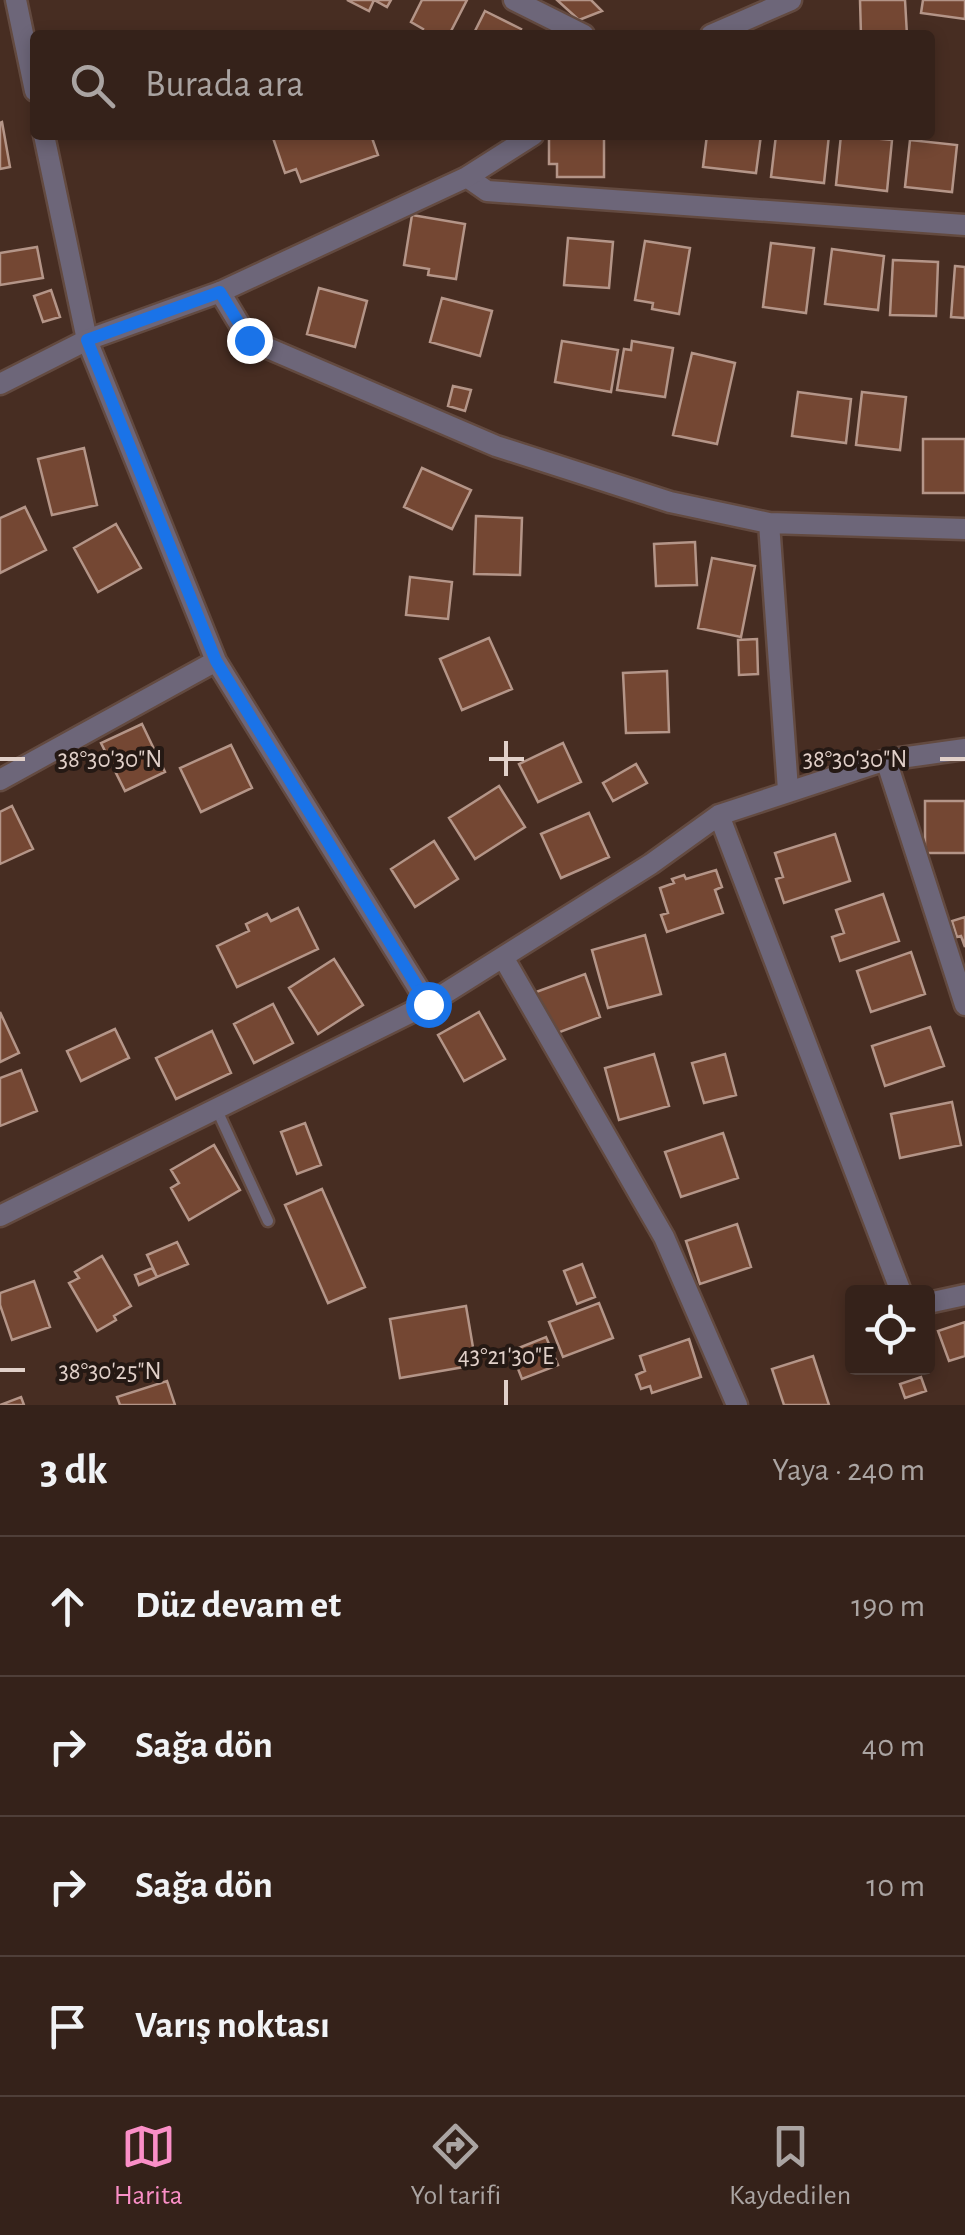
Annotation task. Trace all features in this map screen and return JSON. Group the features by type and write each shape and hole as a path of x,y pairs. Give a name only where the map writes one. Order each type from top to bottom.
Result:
{"street":[{"path":"16,0 30,67"},
{"path":"514,0 574,30"},
{"path":"723,30 792,0"},
{"path":"45,140 87,340 216,661 428,1004"},
{"path":"0,384 87,340 220,292 467,178 525,140"},
{"path":"467,178 487,190 965,225"},
{"path":"220,292 249,340 496,446 670,502 768,523 965,528"},
{"path":"768,523 788,790"},
{"path":"0,780 216,661"},
{"path":"0,1216 428,1004 651,864 719,815 886,760 965,749"},
{"path":"886,760 965,1005"},
{"path":"719,815 898,1285"},
{"path":"503,957 664,1237 737,1405"},
{"path":"935,1301 965,1295"}],"lane":[{"path":"216,1110 268,1220"}],"building":[{"path":"347,0 374,0 369,11"},
{"path":"422,0 467,0 452,30 422,30 411,22"},
{"path":"557,0 591,0 602,11 579,20"},
{"path":"860,0 905,0 907,30 861,30"},
{"path":"923,0 965,0 965,19 921,13"},
{"path":"485,11 521,29 520,30 476,30"},
{"path":"0,123 10,167 0,169"},
{"path":"274,140 373,140 378,155 301,182 296,169 285,173"},
{"path":"549,140 604,140 604,177 557,177 557,164 549,164"},
{"path":"706,140 760,140 756,173 703,167"},
{"path":"775,140 828,140 824,183 771,177"},
{"path":"840,140 892,140 887,191 836,185"},
{"path":"910,140 957,145 952,192 905,187"},
{"path":"412,215 465,224 456,279 428,275 429,269 404,265"},
{"path":"568,238 613,242 609,288 564,285"},
{"path":"645,241 690,248 679,314 652,309 653,303 635,300"},
{"path":"771,243 814,248 806,313 763,307"},
{"path":"37,247 43,278 0,285 0,253"},
{"path":"832,249 884,256 878,310 825,304"},
{"path":"893,260 938,262 936,316 890,315"},
{"path":"955,266 965,267 965,318 951,317"},
{"path":"319,288 367,301 355,347 307,334"},
{"path":"51,290 60,317 43,322 34,296"},
{"path":"442,298 492,311 480,356 430,342"},
{"path":"562,341 618,350 611,392 555,382"},
{"path":"632,341 673,348 665,397 617,390 624,349 631,350"},
{"path":"692,353 735,363 717,444 673,435"},
{"path":"453,386 471,390 465,411 448,406"},
{"path":"798,392 851,399 846,443 792,436"},
{"path":"862,392 906,397 900,450 856,445"},
{"path":"923,439 965,439 965,493 923,493"},
{"path":"84,448 97,505 52,515 38,459"},
{"path":"422,468 471,490 452,529 404,507"},
{"path":"25,507 46,550 0,573 0,518"},
{"path":"476,516 522,518 520,575 474,574"},
{"path":"116,524 141,568 98,592 74,548"},
{"path":"695,542 697,585 656,586 654,544"},
{"path":"712,558 755,566 741,637 698,628"},
{"path":"410,577 452,582 448,619 406,615"},
{"path":"489,638 512,689 462,710 440,659"},
{"path":"757,639 758,674 739,675 738,640"},
{"path":"667,671 669,732 626,733 623,673"},
{"path":"142,724 165,772 125,791 101,743"},
{"path":"563,743 581,782 538,802 519,764"},
{"path":"231,745 252,788 201,812 180,768"},
{"path":"636,764 647,783 613,801 603,783"},
{"path":"499,786 525,827 475,859 449,818"},
{"path":"925,801 965,801 965,853 925,853"},
{"path":"12,806 33,849 0,864 0,812"},
{"path":"589,813 609,857 561,878 541,834"},
{"path":"835,834 850,881 784,903 776,879 783,877 775,853"},
{"path":"434,841 458,879 415,907 391,869"},
{"path":"716,870 722,887 715,890 723,913 667,932 661,915 668,913 660,888 684,875 686,879"},
{"path":"883,894 899,941 840,961 832,937 844,933 836,910"},
{"path":"298,908 318,949 237,987 217,946 249,931 246,924 267,914 271,921"},
{"path":"965,917 965,947 952,921"},
{"path":"645,935 661,994 608,1008 592,950"},
{"path":"911,952 925,994 871,1012 857,971"},
{"path":"334,959 363,1005 318,1034 289,988"},
{"path":"585,974 600,1017 552,1035 536,992"},
{"path":"273,1004 293,1043 254,1063 234,1024"},
{"path":"0,1012 19,1053 0,1062"},
{"path":"479,1012 505,1059 464,1081 438,1035"},
{"path":"930,1027 944,1066 885,1086 872,1046"},
{"path":"115,1029 129,1058 81,1081 67,1051"},
{"path":"212,1031 231,1073 176,1099 156,1058"},
{"path":"654,1054 669,1106 619,1120 605,1068"},
{"path":"725,1054 736,1095 704,1103 692,1063"},
{"path":"21,1070 37,1111 0,1126 0,1078"},
{"path":"952,1102 961,1145 900,1158 891,1114"},
{"path":"305,1123 321,1165 297,1174 281,1132"},
{"path":"723,1133 738,1178 681,1197 665,1152"},
{"path":"214,1145 240,1190 189,1220 171,1188 179,1183 171,1170"},
{"path":"322,1189 365,1287 328,1303 285,1205"},
{"path":"737,1224 751,1267 700,1284 686,1241"},
{"path":"177,1242 188,1264 157,1277 147,1255"},
{"path":"102,1256 131,1306 97,1331 69,1283 79,1278 75,1272"},
{"path":"582,1264 595,1297 577,1304 564,1271"},
{"path":"152,1268 157,1277 139,1285 135,1275"},
{"path":"34,1281 50,1327 12,1340 0,1293"},
{"path":"599,1303 613,1338 563,1357 549,1322"},
{"path":"466,1306 476,1365 400,1378 390,1319"},
{"path":"965,1322 965,1356 949,1361 938,1331"},
{"path":"546,1337 558,1365 522,1379 511,1351"},
{"path":"689,1339 701,1377 652,1393 650,1386 641,1389 636,1375 645,1371 640,1356"},
{"path":"813,1356 829,1405 784,1405 772,1369"},
{"path":"921,1377 926,1391 905,1398 900,1384"},
{"path":"167,1381 175,1405 120,1405 117,1397"},
{"path":"21,1397 24,1405 0,1405"}],"route":[{"path":"249,340 220,292 87,340 216,661 428,1004"}]}
